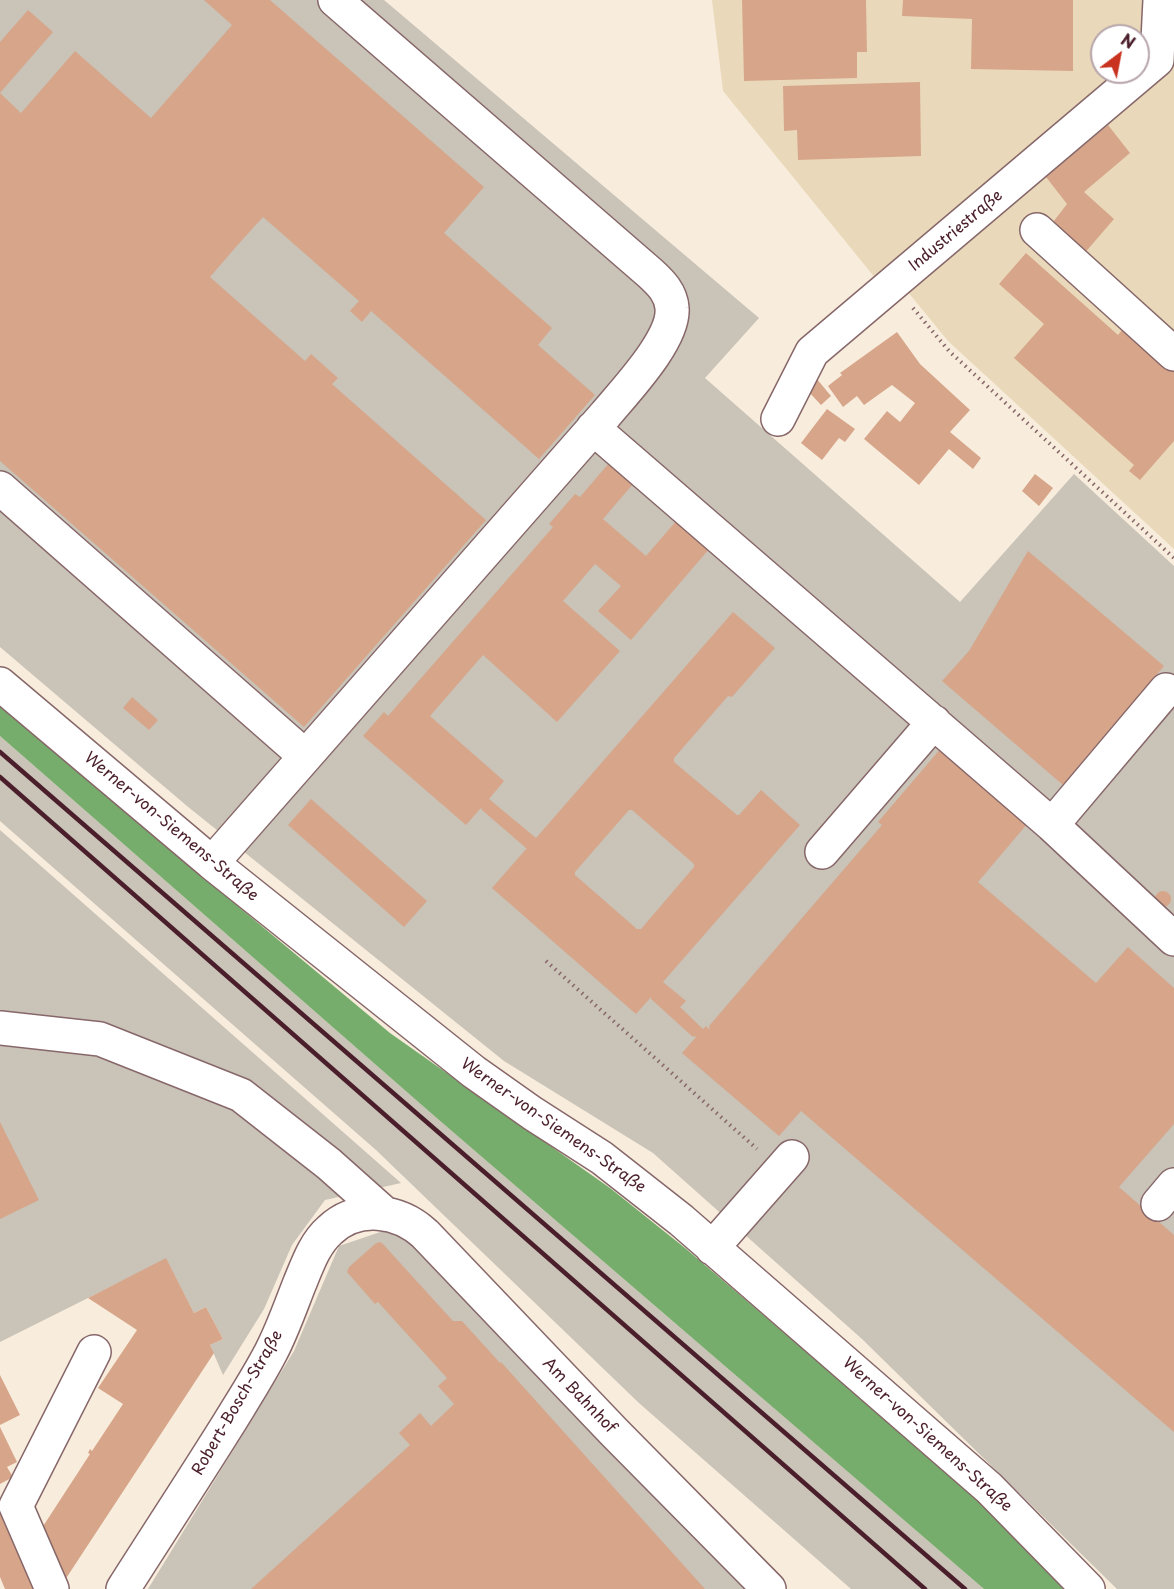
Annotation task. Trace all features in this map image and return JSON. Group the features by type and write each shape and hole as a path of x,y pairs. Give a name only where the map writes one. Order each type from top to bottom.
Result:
{"street":[{"path":"212,863 634,381 667,334 671,322 672,309 669,296 661,283 335,0"},
{"name":"Industriestraße","path":"778,419 812,352 1166,68 1160,0"},
{"path":"1037,230 1174,354"},
{"path":"593,429 1052,825 1174,939"},
{"path":"0,488 305,756"},
{"name":"Werner-von-Siemens-Straße","path":"0,684 212,863 474,1072 602,1158 649,1194 989,1488 1088,1589"},
{"path":"1052,825 1166,690"},
{"path":"822,852 934,722"},
{"path":"0,1028 100,1039 241,1095 329,1164 384,1213"},
{"path":"712,1248 786,1163"},
{"name":"Robert-Bosch-Straße","path":"123,1589 199,1472 266,1361 283,1326 307,1265 320,1242 330,1229 343,1221 365,1214 384,1213"},
{"name":"Am Bahnhof","path":"384,1213 410,1222 425,1234 614,1432 769,1589"},
{"path":"52,1589 16,1506 94,1352"}],"path":[{"path":"894,284 950,351 1174,558"},
{"path":"546,961 786,1163"}],"shaded area":[{"path":"0,0 384,0 759,318 705,378 960,602 1074,474 1174,566 1174,1589 1117,1589 862,1339 653,1153 504,1061 187,806 0,647"},
{"path":"712,0 1174,0 1174,549 948,341 889,269 876,279 723,91"},
{"path":"0,736 432,1114 984,1589 851,1589 639,1403 376,1150 0,821"},
{"path":"0,830 401,1183 325,1200 292,1245 264,1309 223,1375 210,1345 223,1339 206,1307 194,1313 166,1259 0,1342"},
{"path":"404,1224 748,1589 148,1589 294,1351 339,1246"}],"green space":[{"path":"0,700 210,883 390,1033 610,1188 685,1248 995,1515 1069,1589 984,1589 432,1114 0,736"}],"building":[{"path":"204,0 270,0 484,187 444,233 552,328 538,345 595,395 539,459 371,311 362,322 350,311 359,301 263,217 235,248 210,277 305,361 311,354 338,378 332,384 486,520 304,727 0,461 0,93 21,113 75,51 151,118 232,25"},
{"path":"742,0 866,0 867,52 857,52 857,78 744,81"},
{"path":"903,0 1073,0 1073,71 971,69 972,19 902,16"},
{"path":"28,10 53,32 0,93 0,42"},
{"path":"920,82 921,156 798,160 797,130 784,131 783,86"},
{"path":"1108,125 1130,153 1084,192 1114,219 1083,255 1050,226 1067,204 1046,177"},
{"path":"1026,253 1118,335 1127,324 1174,367 1174,441 1140,480 1129,471 1134,465 1014,358 1044,324 999,284"},
{"path":"897,332 920,364 970,410 950,432 981,458 973,469 949,449 919,485 864,439 887,411 900,422 915,403 892,385 864,405 857,396 843,407 828,386 842,375 840,373"},
{"path":"816,378 831,396 821,405 807,390"},
{"path":"827,409 855,429 845,442 839,438 822,460 801,443"},
{"path":"609,463 633,484 603,519 646,556 677,520 710,548 631,640 598,611 621,586 595,564 563,601 620,651 557,722 483,655 430,716 504,781 489,799 536,838 733,612 775,648 732,697 728,696 674,758 674,762 737,815 761,790 800,825 663,982 686,1001 680,1007 703,1029 706,1026 709,1029 709,1026 882,825 878,822 942,747 1028,823 978,882 1096,983 1128,947 1174,988 1174,1124 1119,1187 1174,1235 1174,1432 801,1111 779,1136 682,1053 696,1037 693,1037 651,997 636,1014 492,888 527,848 481,808 466,825 363,736 384,712 388,716 553,527 549,524 575,494 580,497","holes":["629,810 632,810 694,864 694,867 641,929 637,929 575,875 575,872"]},
{"path":"1035,474 1053,488 1039,506 1022,491"},
{"path":"1028,551 1164,666 1063,785 942,681 969,651"},
{"path":"132,697 158,720 149,730 123,708"},
{"path":"311,799 427,901 404,927 288,825"},
{"path":"1163,891 1169,893 1171,899 1169,905 1163,907 1157,905 1155,899 1157,893"},
{"path":"0,1122 39,1200 0,1219"},
{"path":"379,1242 453,1321 462,1321 501,1362 705,1589 251,1589 410,1445 399,1433 420,1413 431,1426 454,1404 438,1386 447,1378 378,1302 375,1304 347,1272 349,1267"},
{"path":"166,1258 194,1313 206,1307 223,1339 210,1345 214,1353 61,1586 38,1534 90,1454 88,1453 90,1449 92,1451 123,1404 98,1388 137,1330 88,1298"},
{"path":"0,1375 20,1415 0,1425"},
{"path":"0,1427 17,1462 7,1467 13,1477 0,1484"},
{"path":"0,1500 37,1589 5,1589 0,1577"}],"railway":[{"path":"0,752 965,1589"},
{"path":"0,777 925,1589"}]}
